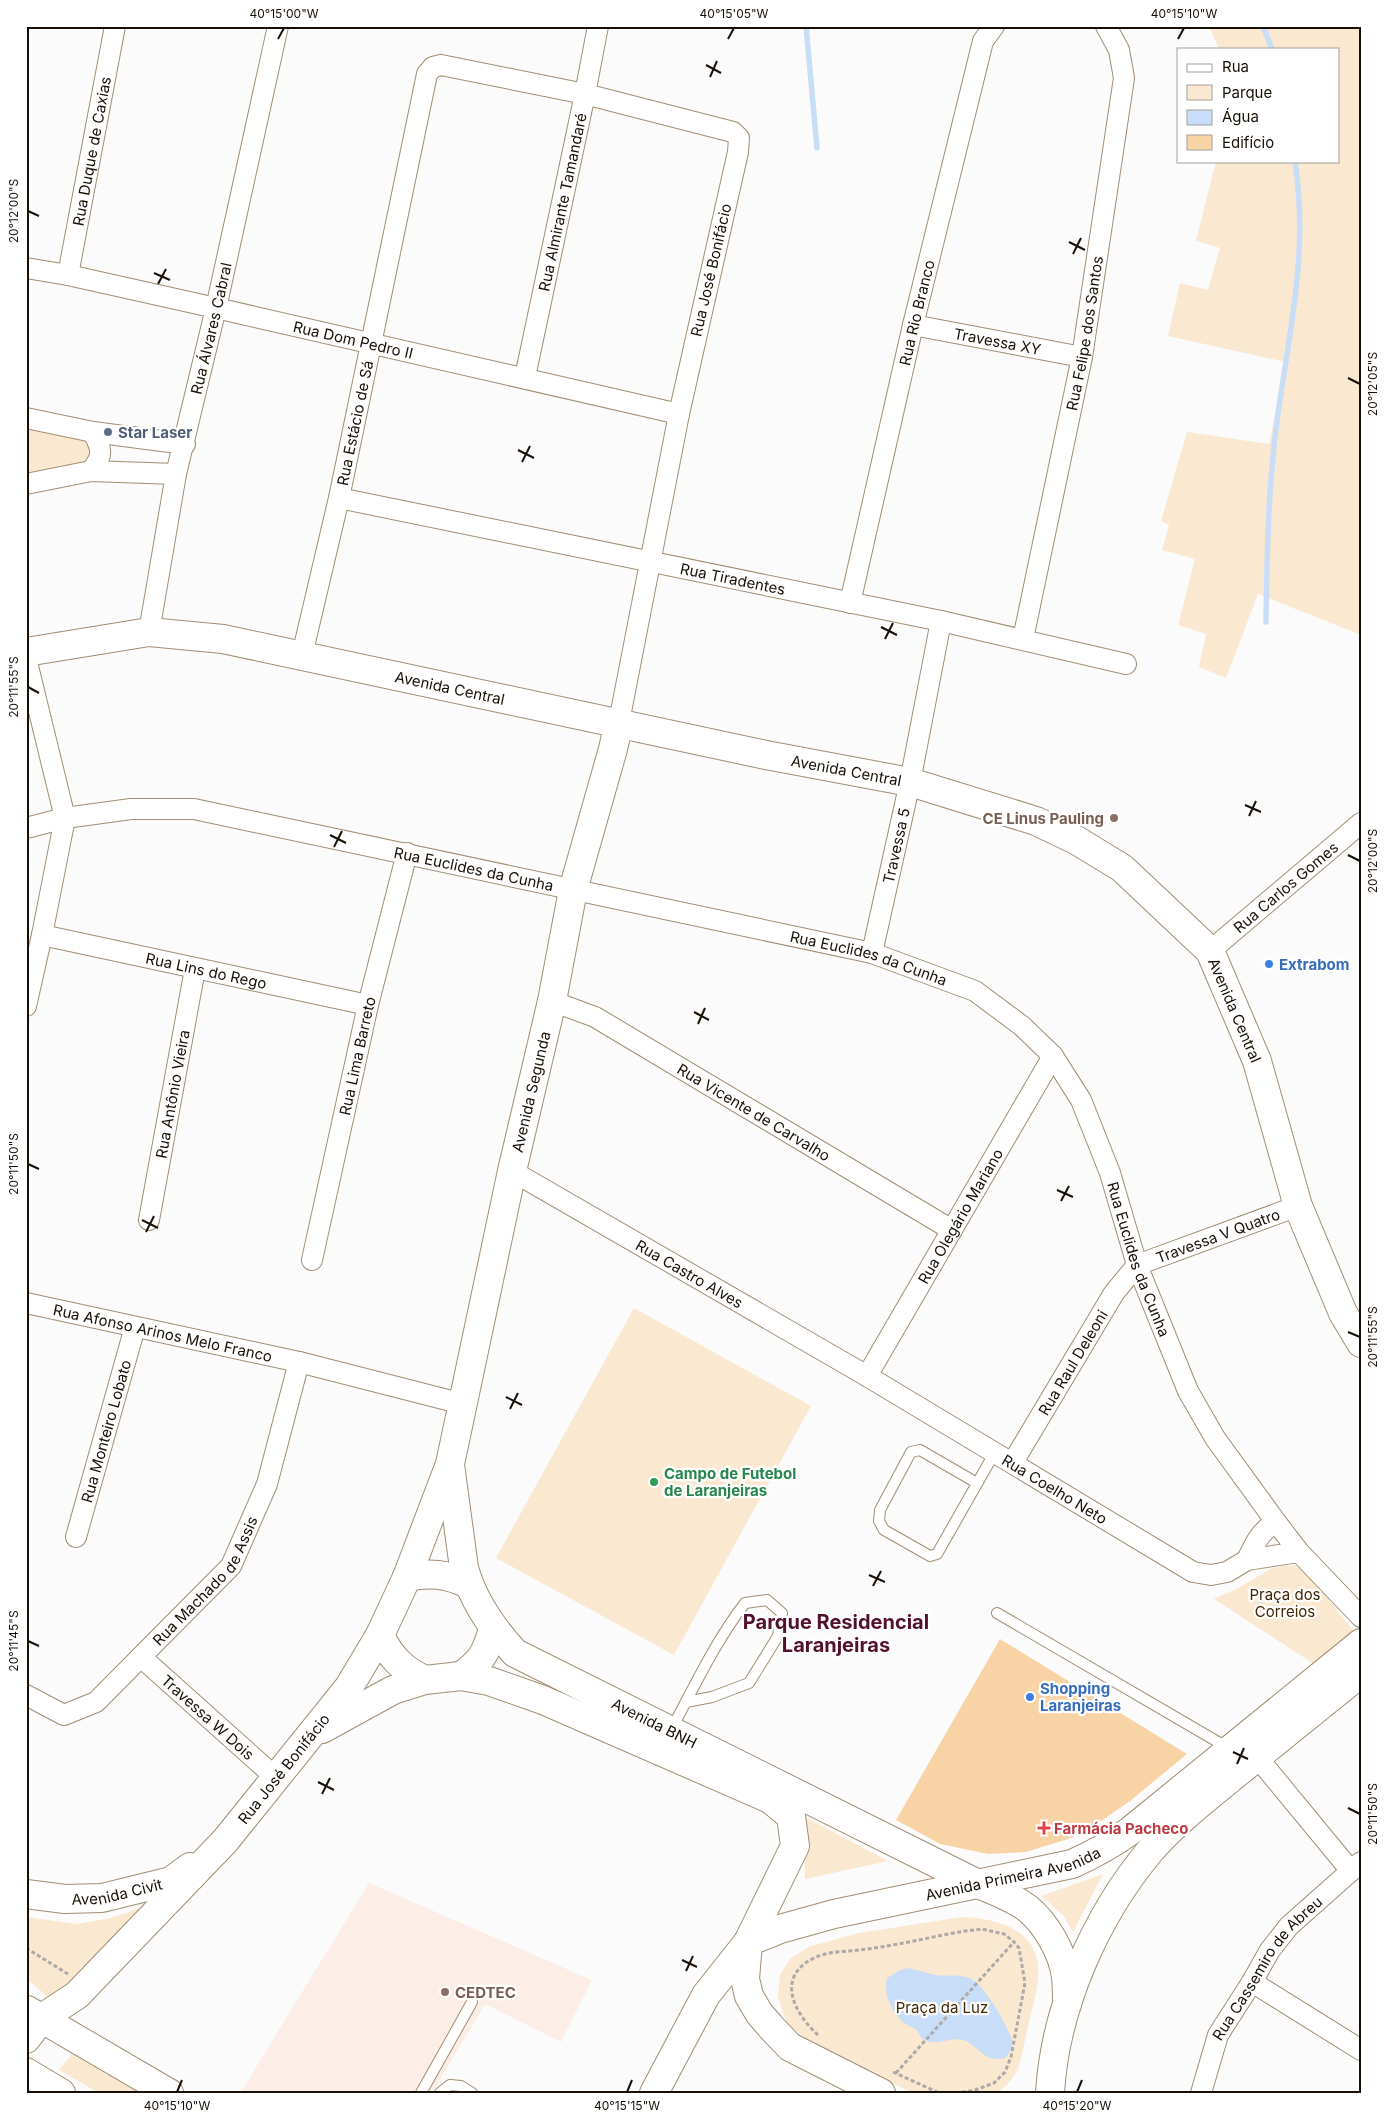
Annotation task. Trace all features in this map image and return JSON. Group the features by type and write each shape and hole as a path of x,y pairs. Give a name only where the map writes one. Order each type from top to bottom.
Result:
{"street":[{"name":"Rua Duque de Caxias","path":"68,275 116,26"},
{"name":"Rua Álvares Cabral","path":"149,632 176,474 185,444 216,308 278,26"},
{"name":"Rua Almirante Tamandaré","path":"524,378 598,26"},
{"name":"Rua Rio Branco","path":"850,603 913,325 983,41 994,26"},
{"name":"Rua Felipe dos Santos","path":"1023,639 1082,357 1124,78 1119,50 1106,26"},
{"name":"Rua José Bonifácio","path":"427,74 433,67 441,65 585,94 733,132 739,138 738,152 679,414 619,722"},
{"name":"Rua Estácio de Sá","path":"302,655 338,498 427,74"},
{"name":"Rua Dom Pedro II","path":"26,268 68,275 216,308 679,414"},
{"name":"Travessa XY","path":"913,325 1082,357"},
{"path":"26,418 92,432 185,444"},
{"path":"91,471 100,459 101,454 100,446 92,432"},
{"path":"26,484 91,471 176,474"},
{"name":"Rua Tiradentes","path":"338,498 941,621 1126,664"},
{"name":"Travessa 5","path":"872,953 910,782 941,621"},
{"name":"Avenida Central","path":"26,652 149,632 223,639 619,722 766,755 910,782 1036,821 1076,840 1122,868 1210,951 1257,1061 1298,1206 1342,1313 1361,1343"},
{"path":"26,658 65,818 26,1006"},
{"name":"Avenida Segunda","path":"450,1464 512,1171 552,1001 573,890 619,722"},
{"name":"Rua Euclides da Cunha","path":"26,828 65,818 131,809 194,809 872,953 975,991 1022,1026 1053,1056 1081,1100 1107,1164 1137,1265 1188,1392 1215,1438 1276,1522 1300,1552 1361,1617"},
{"name":"Rua Carlos Gomes","path":"1210,951 1361,823"},
{"name":"Rua Lima Barreto","path":"312,1260 368,1005 407,853"},
{"name":"Rua Lins do Rego","path":"42,935 368,1005"},
{"name":"Rua Antônio Vieira","path":"149,1220 195,969"},
{"name":"Rua Vicente de Carvalho","path":"552,1001 596,1017 952,1230"},
{"name":"Rua Olegário Mariano","path":"867,1376 1053,1056"},
{"name":"Rua Castro Alves","path":"512,1171 867,1376"},
{"name":"Travessa V Quatro","path":"1137,1265 1298,1206"},
{"name":"Rua Raul Deleoni","path":"1012,1462 1114,1293 1137,1265"},
{"name":"Rua Afonso Arinos Melo Franco","path":"26,1302 299,1362 463,1404"},
{"name":"Rua Monteiro Lobato","path":"76,1537 136,1326"},
{"name":"Rua Machado de Assis","path":"26,1695 64,1715 96,1702 231,1566 267,1484 299,1362"},
{"name":"Rua Coelho Neto","path":"867,1376 1193,1572 1211,1575 1228,1572 1247,1560 1300,1552"},
{"name":"Rua José Bonifácio","path":"31,2022 77,1995 225,1841 349,1687 380,1635 406,1577 450,1464"},
{"name":"Avenida BNH","path":"450,1464 464,1568 468,1584 493,1629 515,1653 1028,1908 1046,1929 1059,1953 1066,1976 1067,2004"},
{"path":"1247,1560 1261,1533 1276,1522"},
{"path":"406,1577 432,1573 451,1576 468,1584"},
{"path":"462,1676 478,1664 485,1654 493,1629"},
{"path":"380,1635 387,1652 412,1674 425,1680"},
{"name":"Avenida Primeira Avenida","path":"748,1942 808,1920 1072,1864 1110,1846 1130,1832 1361,1643"},
{"name":"Travessa W Dois","path":"141,1657 276,1777"},
{"path":"1046,2087 1067,2004 1076,1977 1089,1948 1130,1877 1151,1850 1171,1829 1361,1673"},
{"name":"Avenida BNH","path":"311,1735 393,1690 425,1680 462,1676 489,1681 543,1700 770,1799 791,1816 794,1846 748,1942"},
{"path":"1257,1757 1356,1867"},
{"name":"Avenida Civit","path":"26,1894 65,1899 102,1898 134,1891 171,1880 225,1841"},
{"name":"Rua Cassemiro de Abreu","path":"1201,2093 1218,2035 1270,1950 1289,1926 1356,1867"},
{"path":"748,1942 745,1979 749,1996 758,2013 790,2047 888,2078"},
{"path":"654,2093 706,1995 748,1942"},
{"path":"1252,1982 1361,2050"},
{"path":"31,2022 168,2093"},
{"path":"26,2072 61,2093"}],"lane":[{"path":"977,1483 920,1450 911,1452 880,1510 879,1521 884,1530 930,1556 937,1554 995,1452"},
{"path":"670,1731 728,1624 745,1603 767,1600 782,1613 778,1636 749,1683 712,1697 686,1702"},
{"path":"997,1614 1231,1749"},
{"path":"421,2093 472,2002"},
{"path":"440,2093 450,2085 461,2086 472,2093"}],"path":[{"path":"820,2036 807,2025 797,2011 791,1995 793,1981 800,1967 814,1958 831,1952 860,1950 982,1929 1004,1934 1014,1942 1019,1948 1025,1983 1011,2057 1004,2072 994,2083 975,2090 958,2093 937,2092 888,2078 924,2042 1014,1942"},
{"path":"26,1948 86,1986"}],"shaded area":[{"name":"CEDTEC","path":"369,1883 592,1980 561,2042 485,2004 432,2093 247,2093 242,2090"}],"green space":[{"path":"1209,26 1361,26 1361,589 1359,596 1361,597 1361,635 1258,594 1226,678 1199,667 1206,634 1178,625 1195,559 1162,550 1169,525 1161,521 1187,432 1269,444 1286,362 1168,336 1180,283 1208,290 1220,248 1196,241 1216,162 1340,162 1340,48 1219,48"},
{"path":"26,424 88,436 93,450 87,466 26,478"},
{"name":"Campo de Futebol de Laranjeiras","path":"634,1308 811,1406 674,1655 496,1558"},
{"name":"Praça dos Correios","path":"1294,1565 1308,1573 1354,1632 1314,1664 1214,1599 1238,1588 1272,1568"},
{"path":"803,1816 888,1861 805,1879"},
{"path":"1103,1874 1073,1932 1063,1915 1041,1896"},
{"path":"143,1907 51,2000 26,1978 26,1917 77,1924 111,1918"},
{"name":"Praça da Luz","path":"962,1917 999,1923 1021,1934 1029,1942 1035,1953 1038,1966 1037,1989 1020,2064 1012,2079 997,2093 913,2093 815,2045 787,2024 778,1997 780,1975 790,1959 808,1947 859,1933"},
{"path":"72,2054 139,2093 99,2093 59,2070"}],"water":[{"path":"909,1968 935,1975 968,1978 978,1984 996,2008 1010,2035 1012,2046 1005,2058 988,2057 973,2045 961,2040 927,2041 921,2037 917,2030 903,2022 895,2013 889,2001 886,1984 887,1978 900,1970"}],"building":[{"name":"Shopping Laranjeiras","path":"1000,1639 1187,1754 1130,1801 1101,1821 1071,1838 1026,1852 988,1854 940,1844 896,1820"}],"waterway":[{"path":"806,26 817,148"},
{"path":"1263,26 1272,48"},
{"path":"1266,622 1272,471 1299,260 1299,195 1295,162"}],"place":[{"name":"Star Laser","path":"108,432"},
{"name":"CE Linus Pauling","path":"1114,818"},
{"name":"Extrabom","path":"1269,964"},
{"name":"Campo de Futebol de Laranjeiras","path":"654,1482"},
{"name":"Shopping Laranjeiras","path":"1030,1697"},
{"name":"Farmácia Pacheco","path":"1044,1828"},
{"name":"CEDTEC","path":"445,1992"}],"district":[{"name":"Parque Residencial Laranjeiras","path":"836,1634"}]}
